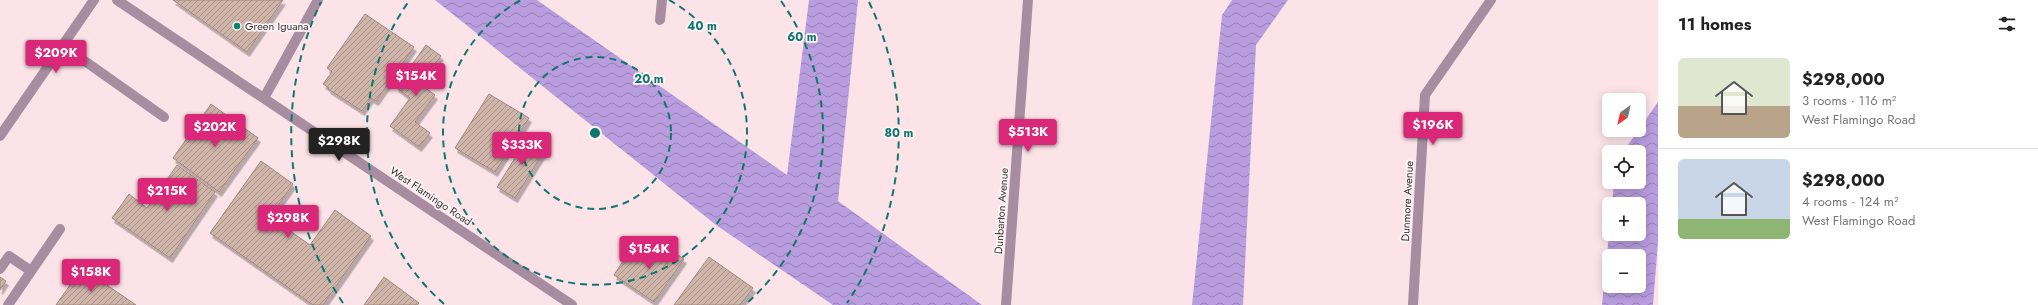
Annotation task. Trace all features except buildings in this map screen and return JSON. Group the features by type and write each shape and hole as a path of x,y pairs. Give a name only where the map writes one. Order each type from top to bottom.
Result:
{"street":[{"path":"0,136 94,0"},
{"name":"West Flamingo Road","path":"117,0 572,305"},
{"path":"264,98 318,0"},
{"path":"660,20 662,0"},
{"name":"Dunbarton Avenue","path":"1006,305 1028,0"},
{"name":"Dunmore Avenue","path":"1413,305 1425,95 1491,0"},
{"path":"62,46 164,117"},
{"path":"8,305 60,229"},
{"path":"0,269 9,256 31,271"}],"water":[{"path":"435,0 537,0 787,175 809,0 858,0 838,201 982,305 833,305 716,225"},
{"path":"1232,0 1288,0 1256,45 1243,305 1192,305 1222,15"},
{"path":"1658,102 1658,242 1653,305 1602,305 1603,293 1646,293 1646,249 1608,249 1608,241 1646,241 1646,197 1613,197 1613,189 1646,189 1646,145 1628,145 1634,137 1646,137 1646,119"}],"place":[{"name":"Green Iguana","path":"237,26"}]}
